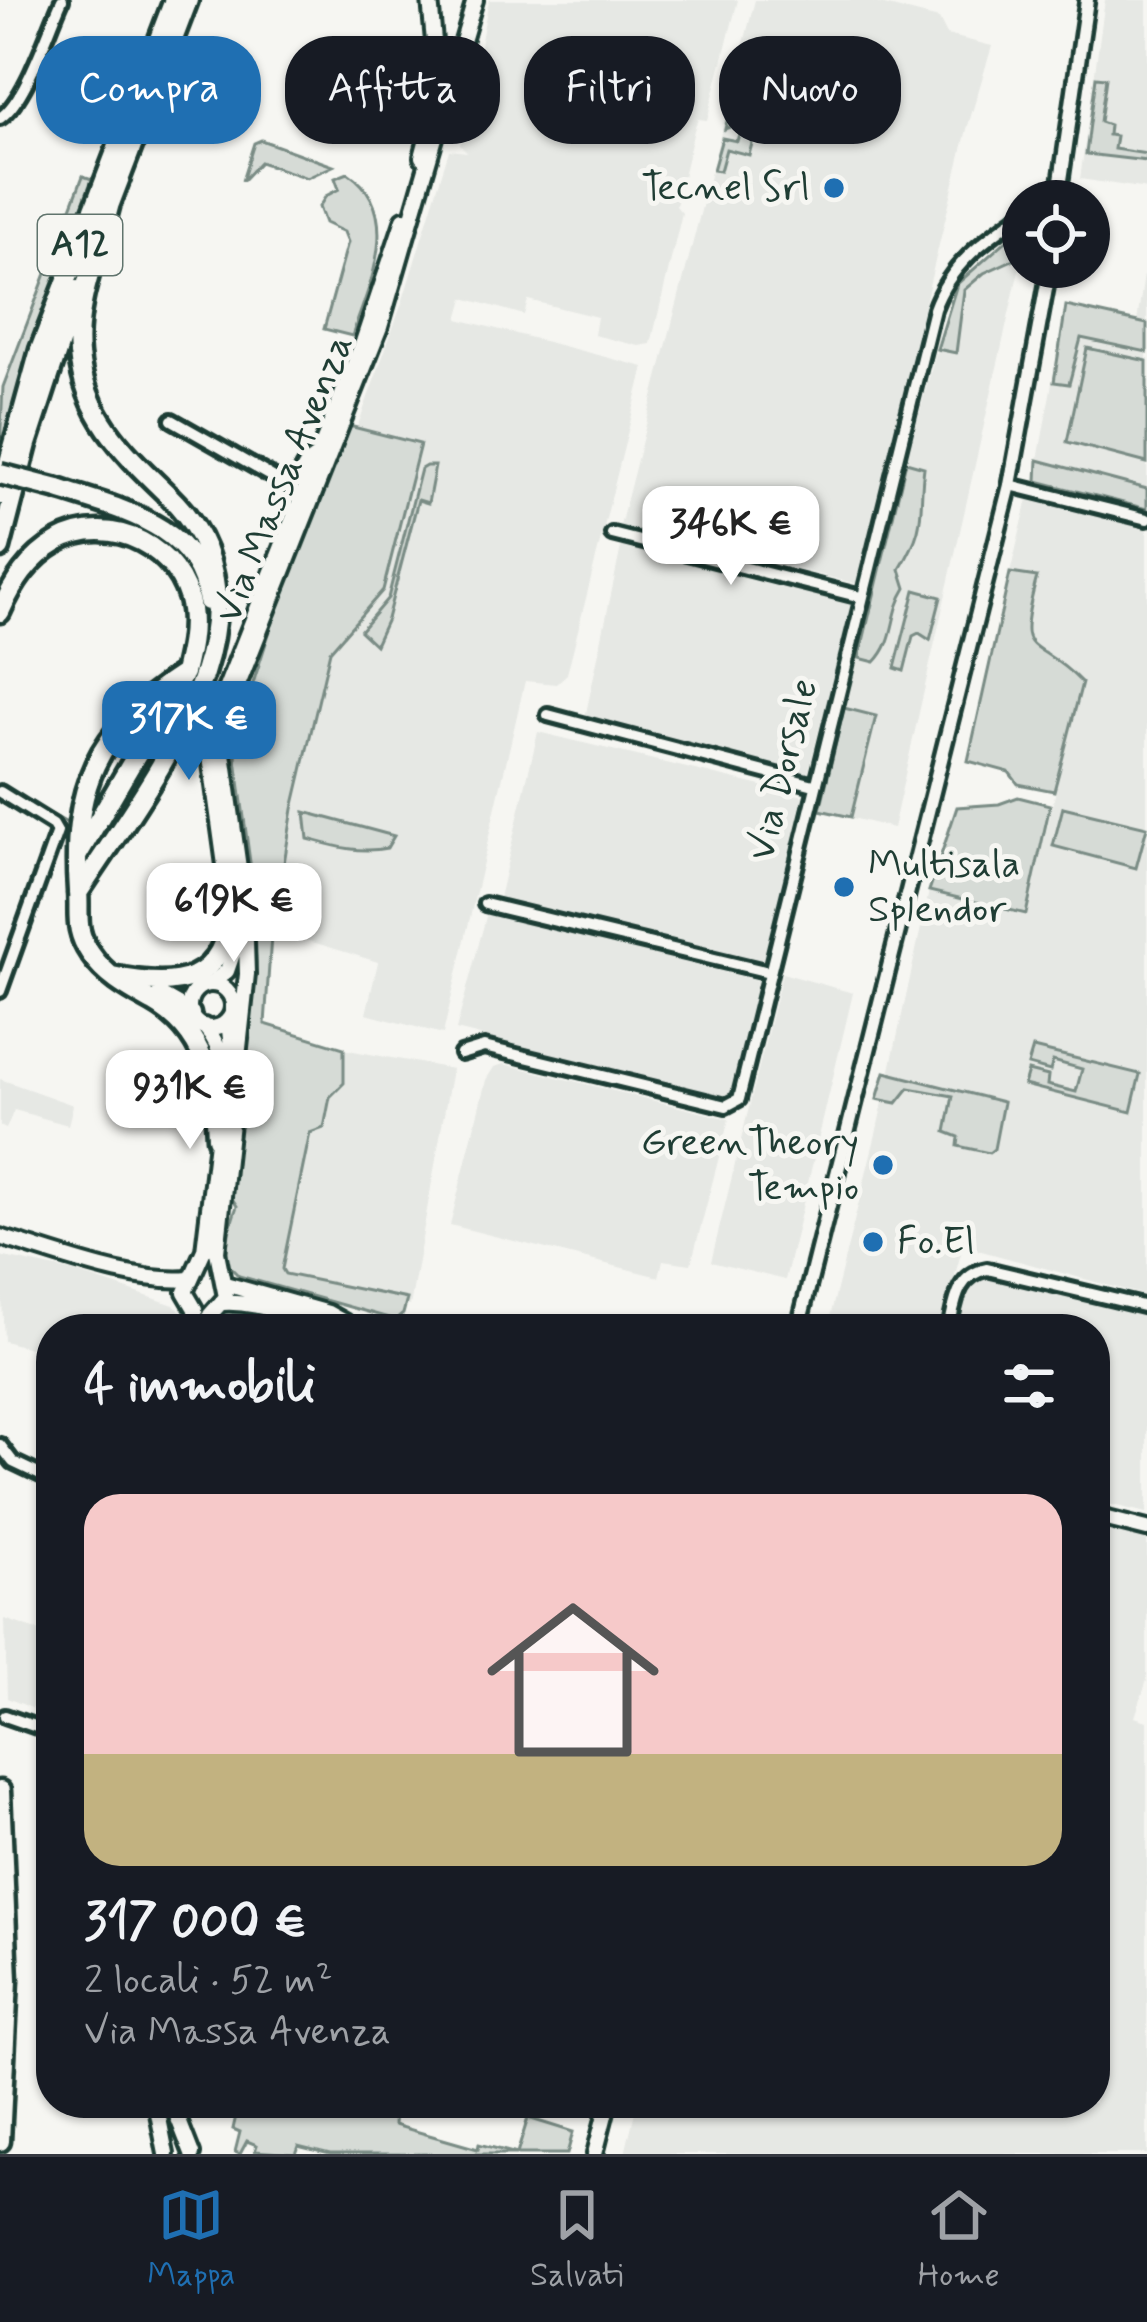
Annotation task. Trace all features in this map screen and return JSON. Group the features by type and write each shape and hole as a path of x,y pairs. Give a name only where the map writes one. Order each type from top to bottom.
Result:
{"highway":[{"name":"A12","path":"0,495 40,350 174,0"},
{"name":"A12","path":"0,548 59,335 188,0"},
{"path":"79,893 161,768 195,700 213,635 215,575 192,519 115,442 90,402 83,378 81,305 110,203"},
{"path":"0,458 40,350"},
{"path":"0,474 157,523 195,560 206,585 213,635"},
{"path":"0,612 12,585 34,558 60,540 90,530 141,539 168,559 185,587 191,641 184,673 142,700 124,719 93,769 83,796 76,860 78,929 94,958 124,990 166,1010 192,1036 212,1078 217,1138"},
{"path":"76,860 204,638 209,608"},
{"path":"112,976 166,985 195,975 222,950 231,908"},
{"path":"112,976 167,992 205,985"},
{"path":"112,976 124,985 171,1001 197,1020"},
{"path":"0,1791 8,1980 0,2141"}],"main road":[{"name":"Via Massa Avenza","path":"215,1314 222,1280 217,1252 246,997 247,942 222,746 225,718 382,291 439,93 430,0"},
{"name":"Via Massa Avenza","path":"205,985 227,971 235,955 209,749 213,720 380,327 475,0"},
{"path":"232,1100 227,1021 233,1006 230,994 247,942"},
{"path":"192,1314 193,1276 204,1250 224,1068 214,1037 197,1020 190,999 205,985 230,994"},
{"path":"197,1020 214,1028 227,1021"},
{"path":"3,1238 162,1280 208,1271 222,1280 330,1314"},
{"path":"116,1270 190,1304 254,1305 290,1314"},
{"path":"1110,1520 1147,1529"},
{"path":"156,2118 162,2154"},
{"path":"173,2118 179,2154"},
{"path":"177,2118 192,2154"},
{"path":"595,2154 604,2118"}],"street":[{"path":"0,118 9,112 24,84 62,0"},
{"path":"1057,180 1087,0"},
{"name":"Via Dorsale","path":"461,1054 484,1047 726,1106 739,1099 860,597 940,293 958,265 1002,230"},
{"path":"802,1314 1010,485 1046,288"},
{"path":"172,420 285,484 295,482 306,462 324,457"},
{"path":"1010,485 1147,519"},
{"path":"612,534 860,597"},
{"path":"548,715 814,785"},
{"path":"0,792 58,832 0,991"},
{"path":"485,904 769,973"},
{"path":"953,1314 961,1284 977,1270 987,1269 1147,1306"},
{"path":"0,1444 14,1462 36,1473"},
{"path":"5,1716 36,1727"}],"shaded area":[{"path":"489,0 738,0 729,36 719,36 719,74 707,120 698,119 695,127 695,36 524,36 524,144 691,144 676,206 682,213 651,344 639,346 594,335 597,317 528,300 524,315 464,298 458,319 644,367 567,674 556,684 525,681 443,1034 366,1014 378,962 273,930 293,809 330,650 383,590 419,444 357,428 449,150 467,152 460,144 500,144 500,36 482,36"},
{"path":"755,0 865,0 939,19 947,35 992,46 967,129 857,584 620,526 719,140 719,144 901,144 901,36 746,36"},
{"path":"1105,0 1147,0 1147,189 1080,179"},
{"path":"1096,77 1106,78 1100,122 1109,125 1108,135 1116,136 1114,149 1147,154 1147,161 1086,154"},
{"path":"261,140 333,166 307,178 260,162 242,181 254,144"},
{"path":"720,144 752,144 749,155 726,149 720,171 713,170"},
{"path":"348,173 365,189 379,228 373,273 352,336 324,329 348,242 344,232 325,223 319,207 339,189 335,178"},
{"path":"83,176 92,179 0,446 3,387"},
{"path":"1002,244 1002,265 964,290 956,353 937,349 957,284"},
{"path":"1002,245 1002,288 1015,288 893,828 820,810 953,289"},
{"path":"1147,255 1147,489 1038,460 1066,306 1137,322"},
{"path":"1066,306 1147,324 1147,352 1081,338 1069,384 1054,382"},
{"path":"1087,348 1147,361 1147,463 1067,442"},
{"path":"349,426 420,444 383,590 330,651 293,809 279,893 269,895 265,1024 344,1048 344,1083 330,1097 324,1128 310,1133 282,1269 285,1274 407,1299 403,1314 375,1314 239,1276 227,1264 237,1206 231,1197 256,963 252,877 236,759 238,730 274,618"},
{"path":"1038,460 1147,489 1147,509 1037,481"},
{"path":"906,462 924,467 920,519 900,569 906,588 887,645 875,662 859,658"},
{"path":"435,466 428,503 418,500 387,619 375,645 360,631 388,598 421,469"},
{"path":"1028,499 1147,529 1147,1296 963,1246 944,1314 831,1314 929,891 1026,913 1082,684 1027,638 1026,617 1037,577 1010,573"},
{"path":"621,547 852,603 808,774 585,718"},
{"path":"1010,573 1037,577 1027,623 1032,644 1082,683 1054,791 1018,784 1009,772 968,761"},
{"path":"915,590 941,597 930,640 919,633 913,636 904,671 895,668"},
{"path":"844,708 876,716 851,817 820,810"},
{"path":"538,732 803,796 763,962 499,898"},
{"path":"1018,797 1050,805 1026,914 929,891 957,807 999,804"},
{"path":"1063,807 1147,827 1136,868 1053,846"},
{"path":"305,812 394,836 387,848 377,850 318,842 308,839"},
{"path":"487,913 760,981 736,1091 728,1097 456,1030"},
{"path":"782,973 853,993 785,1280 711,1262"},
{"path":"255,1033 452,1069 410,1306 241,1267"},
{"path":"1033,1048 1140,1074 1131,1112 1024,1085 1028,1071 1048,1076 1047,1085 1076,1092 1082,1069 1053,1061 1050,1071 1028,1065"},
{"path":"504,1064 729,1119 691,1264 663,1260 659,1277 450,1225 486,1080 494,1067"},
{"path":"885,1072 1003,1102 994,1149 989,1153 958,1146 959,1137 946,1132 953,1096 909,1088 897,1103 877,1099"},
{"path":"0,1079 73,1105 68,1125 14,1110 6,1129 0,1126"},
{"path":"0,1256 71,1271 174,1305 184,1314 36,1314 36,1350 4,1341"},
{"path":"980,1277 1147,1315 1147,1513 1110,1504 1110,1314 962,1314 969,1282"},
{"path":"1110,1531 1147,1539 1147,1680 1135,1717 1147,1721 1147,2154 625,2154 633,2118 1110,2118"},
{"path":"5,1619 36,1630 36,1710 7,1698"},
{"path":"236,2118 394,2118 394,2125 478,2149 479,2144 517,2154 330,2154 298,2146 295,2154 255,2151 257,2145 247,2141 240,2154 235,2152 240,2132 233,2129"},
{"path":"528,2118 573,2132 567,2154 517,2154"}],"waterway":[{"path":"12,793 31,803"},
{"path":"44,810 67,823"}],"place":[{"name":"Tecnel Srl","path":"834,188"},
{"name":"Multisala Splendor","path":"844,887"},
{"name":"GreenTheory Tempio","path":"883,1165"},
{"name":"Fo.El","path":"873,1242"}]}
